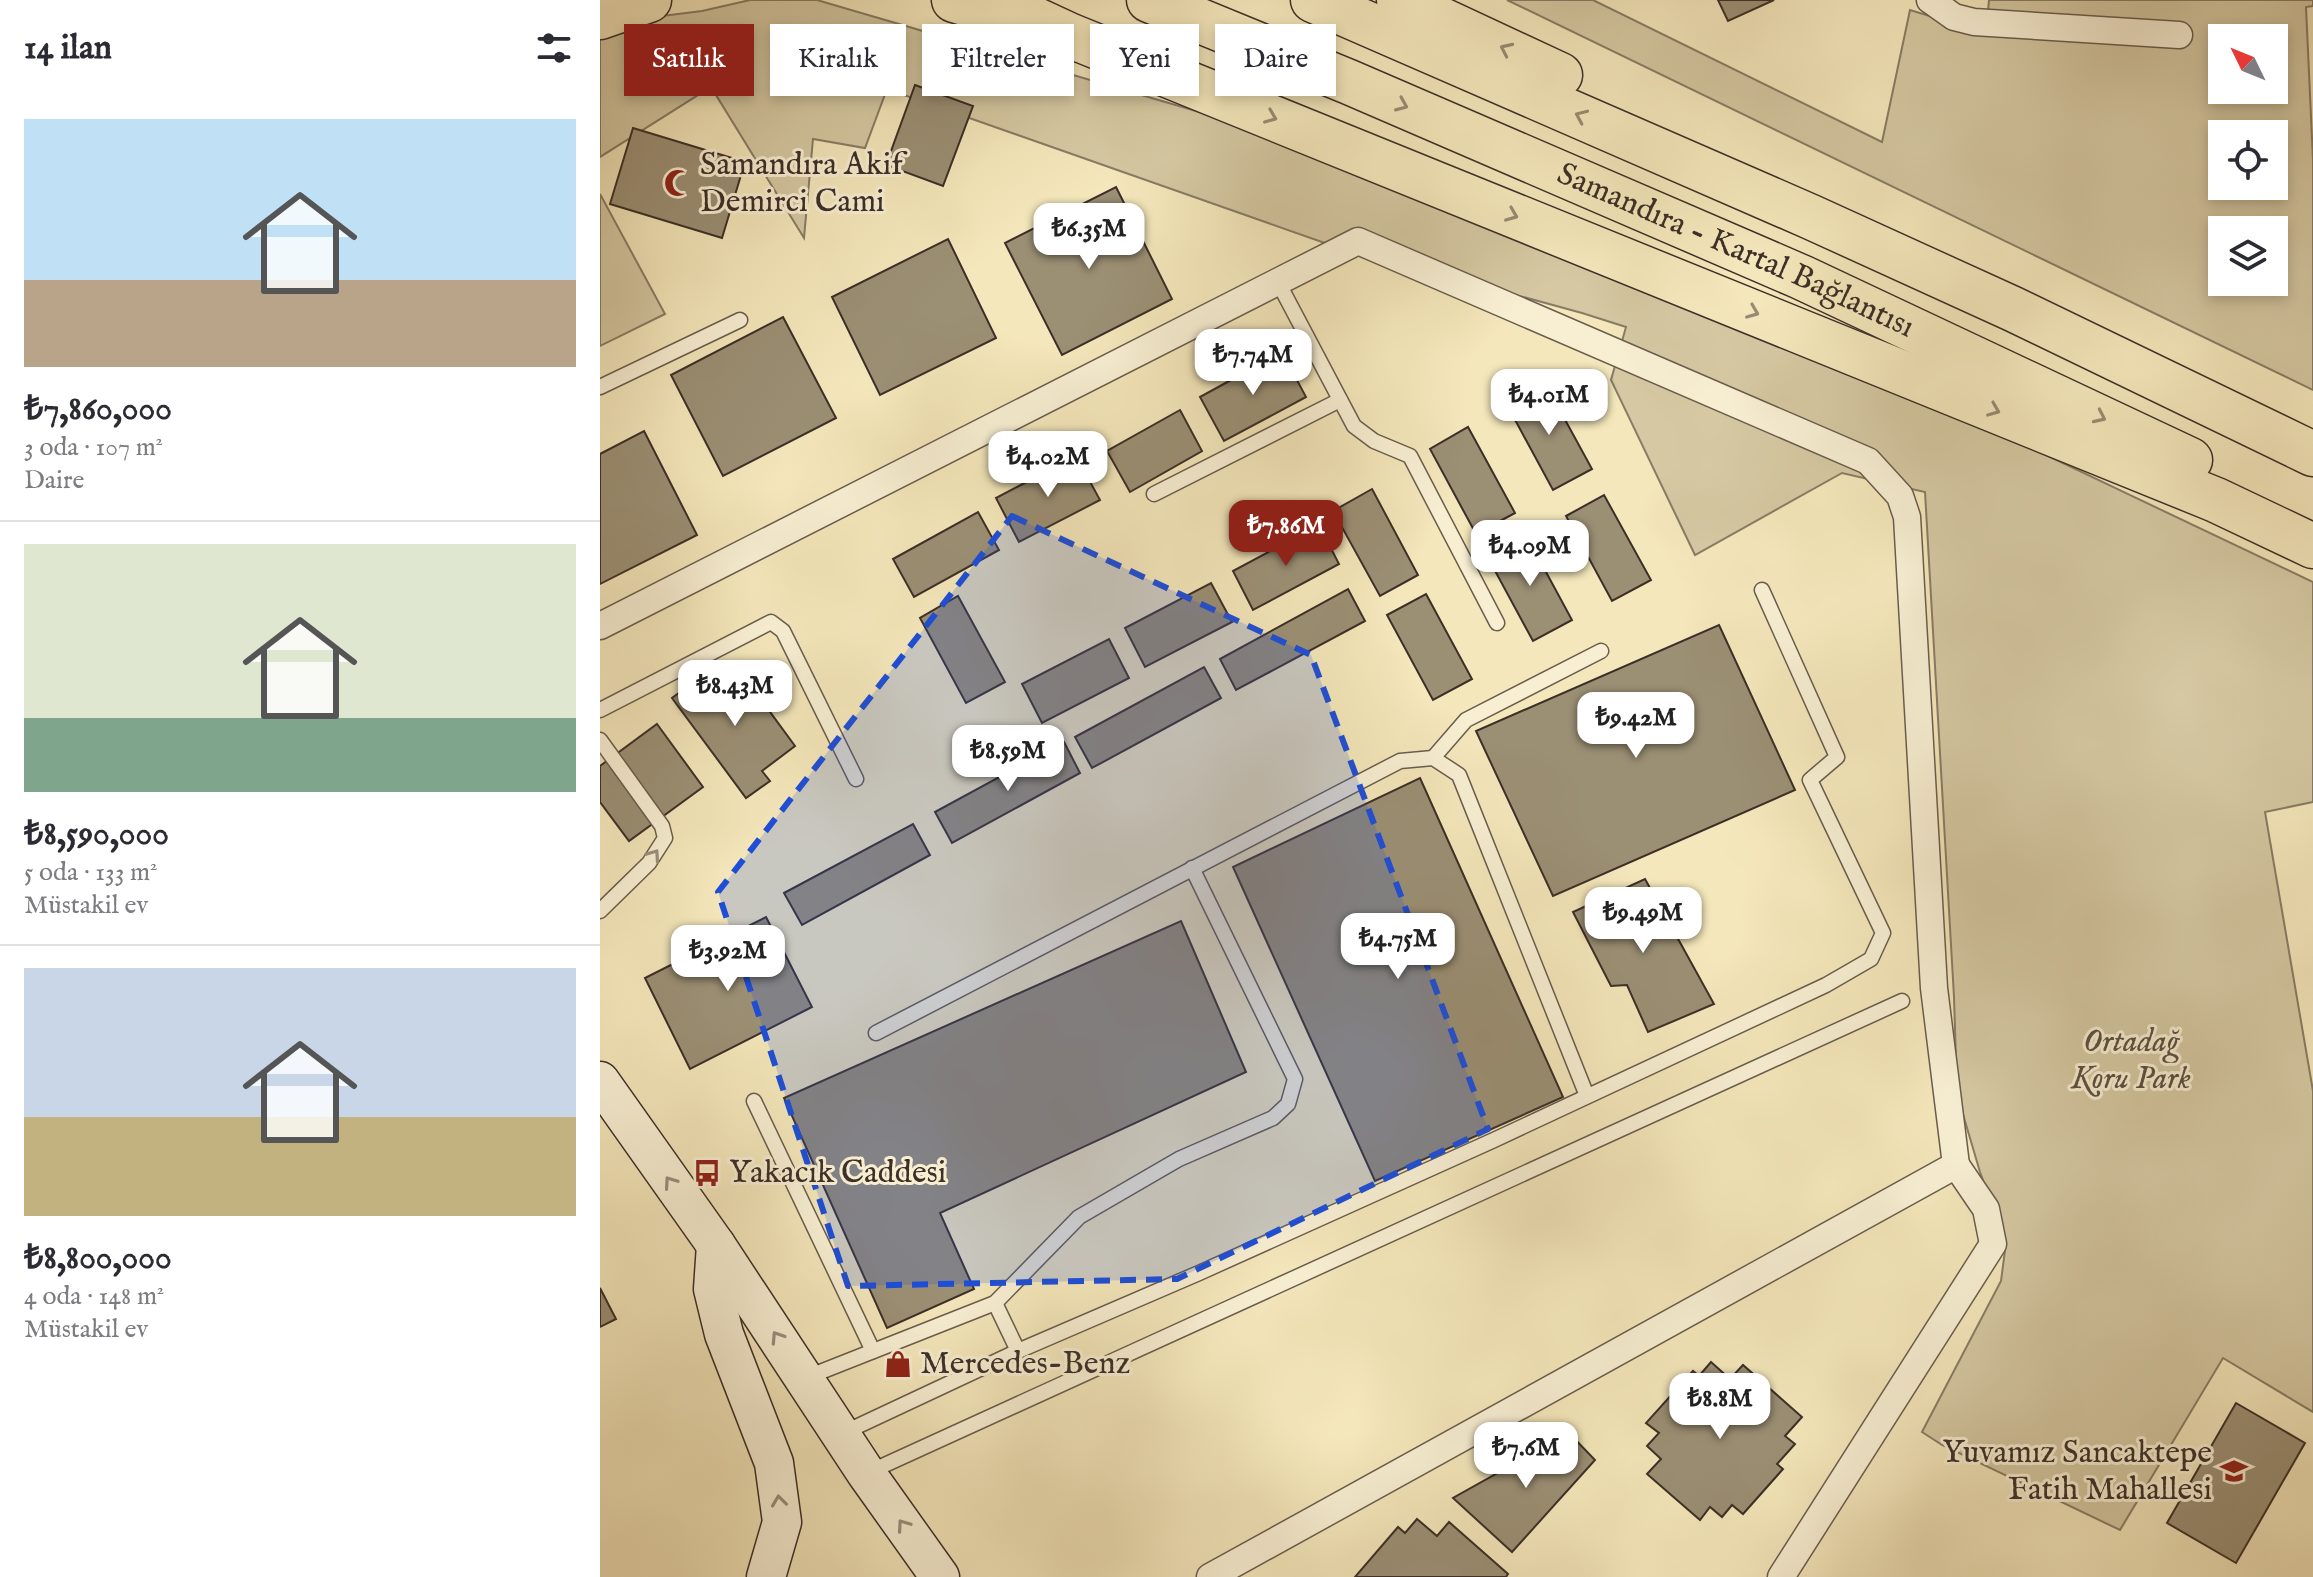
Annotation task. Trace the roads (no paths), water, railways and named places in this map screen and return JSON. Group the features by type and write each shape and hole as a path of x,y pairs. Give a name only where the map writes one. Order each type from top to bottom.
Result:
{"highway":[{"path":"600,17 649,0"},
{"path":"954,0 1032,24"},
{"path":"993,0 1045,24"},
{"name":"Samandıra - Kartal Bağlantısı","path":"1149,0 1349,82 1801,277 2313,519"},
{"name":"Samandıra - Kartal Bağlantısı","path":"1313,0 1840,230 2013,309 2313,454"},
{"path":"1399,0 2203,372 2313,426"},
{"path":"1074,37 2202,494 2313,546"}],"main road":[{"path":"600,1083 716,1245 866,1473 940,1577"},
{"path":"716,1245 713,1289 724,1334 774,1463 782,1522 766,1577"}],"street":[{"path":"1930,0 1954,17 1974,22 2179,35"},
{"path":"600,626 1358,241 1868,461 1900,496 1907,517 1934,988 1956,1165 1986,1209 1993,1244 1781,1577"},
{"path":"1210,1577 1956,1165"}],"lane":[{"path":"1278,282 1354,426 1374,441 1410,456 1497,623"},
{"path":"600,387 740,320"},
{"path":"1154,494 1340,400"},
{"path":"841,1434 1018,1351 1199,1273 1587,1096 1826,985 1871,959 1883,933 1810,780 1837,757 1762,590"},
{"path":"600,710 771,622 783,631 856,779"},
{"path":"1433,758 1466,720 1601,651"},
{"path":"600,740 662,826 665,838 649,863 600,911"},
{"path":"876,1033 1400,761 1433,758 1459,775 1587,1096"},
{"path":"805,1379 995,1303 1079,1217 1179,1159 1273,1118 1288,1104 1295,1079 1192,868"},
{"path":"866,1473 1902,1001"},
{"path":"754,1101 873,1351"},
{"path":"995,1303 1018,1351"}],"place":[{"name":"Samandıra Akif Demirci Cami","path":"678,183"},
{"name":"Yakacık Caddesi","path":"707,1173"},
{"name":"Mercedes-Benz","path":"898,1364"},
{"name":"Yuvamız Sancaktepe Fatih Mahallesi","path":"2234,1471"}],"park label":[{"name":"Ortadağ Koru Park","path":"2131,1060"}]}
